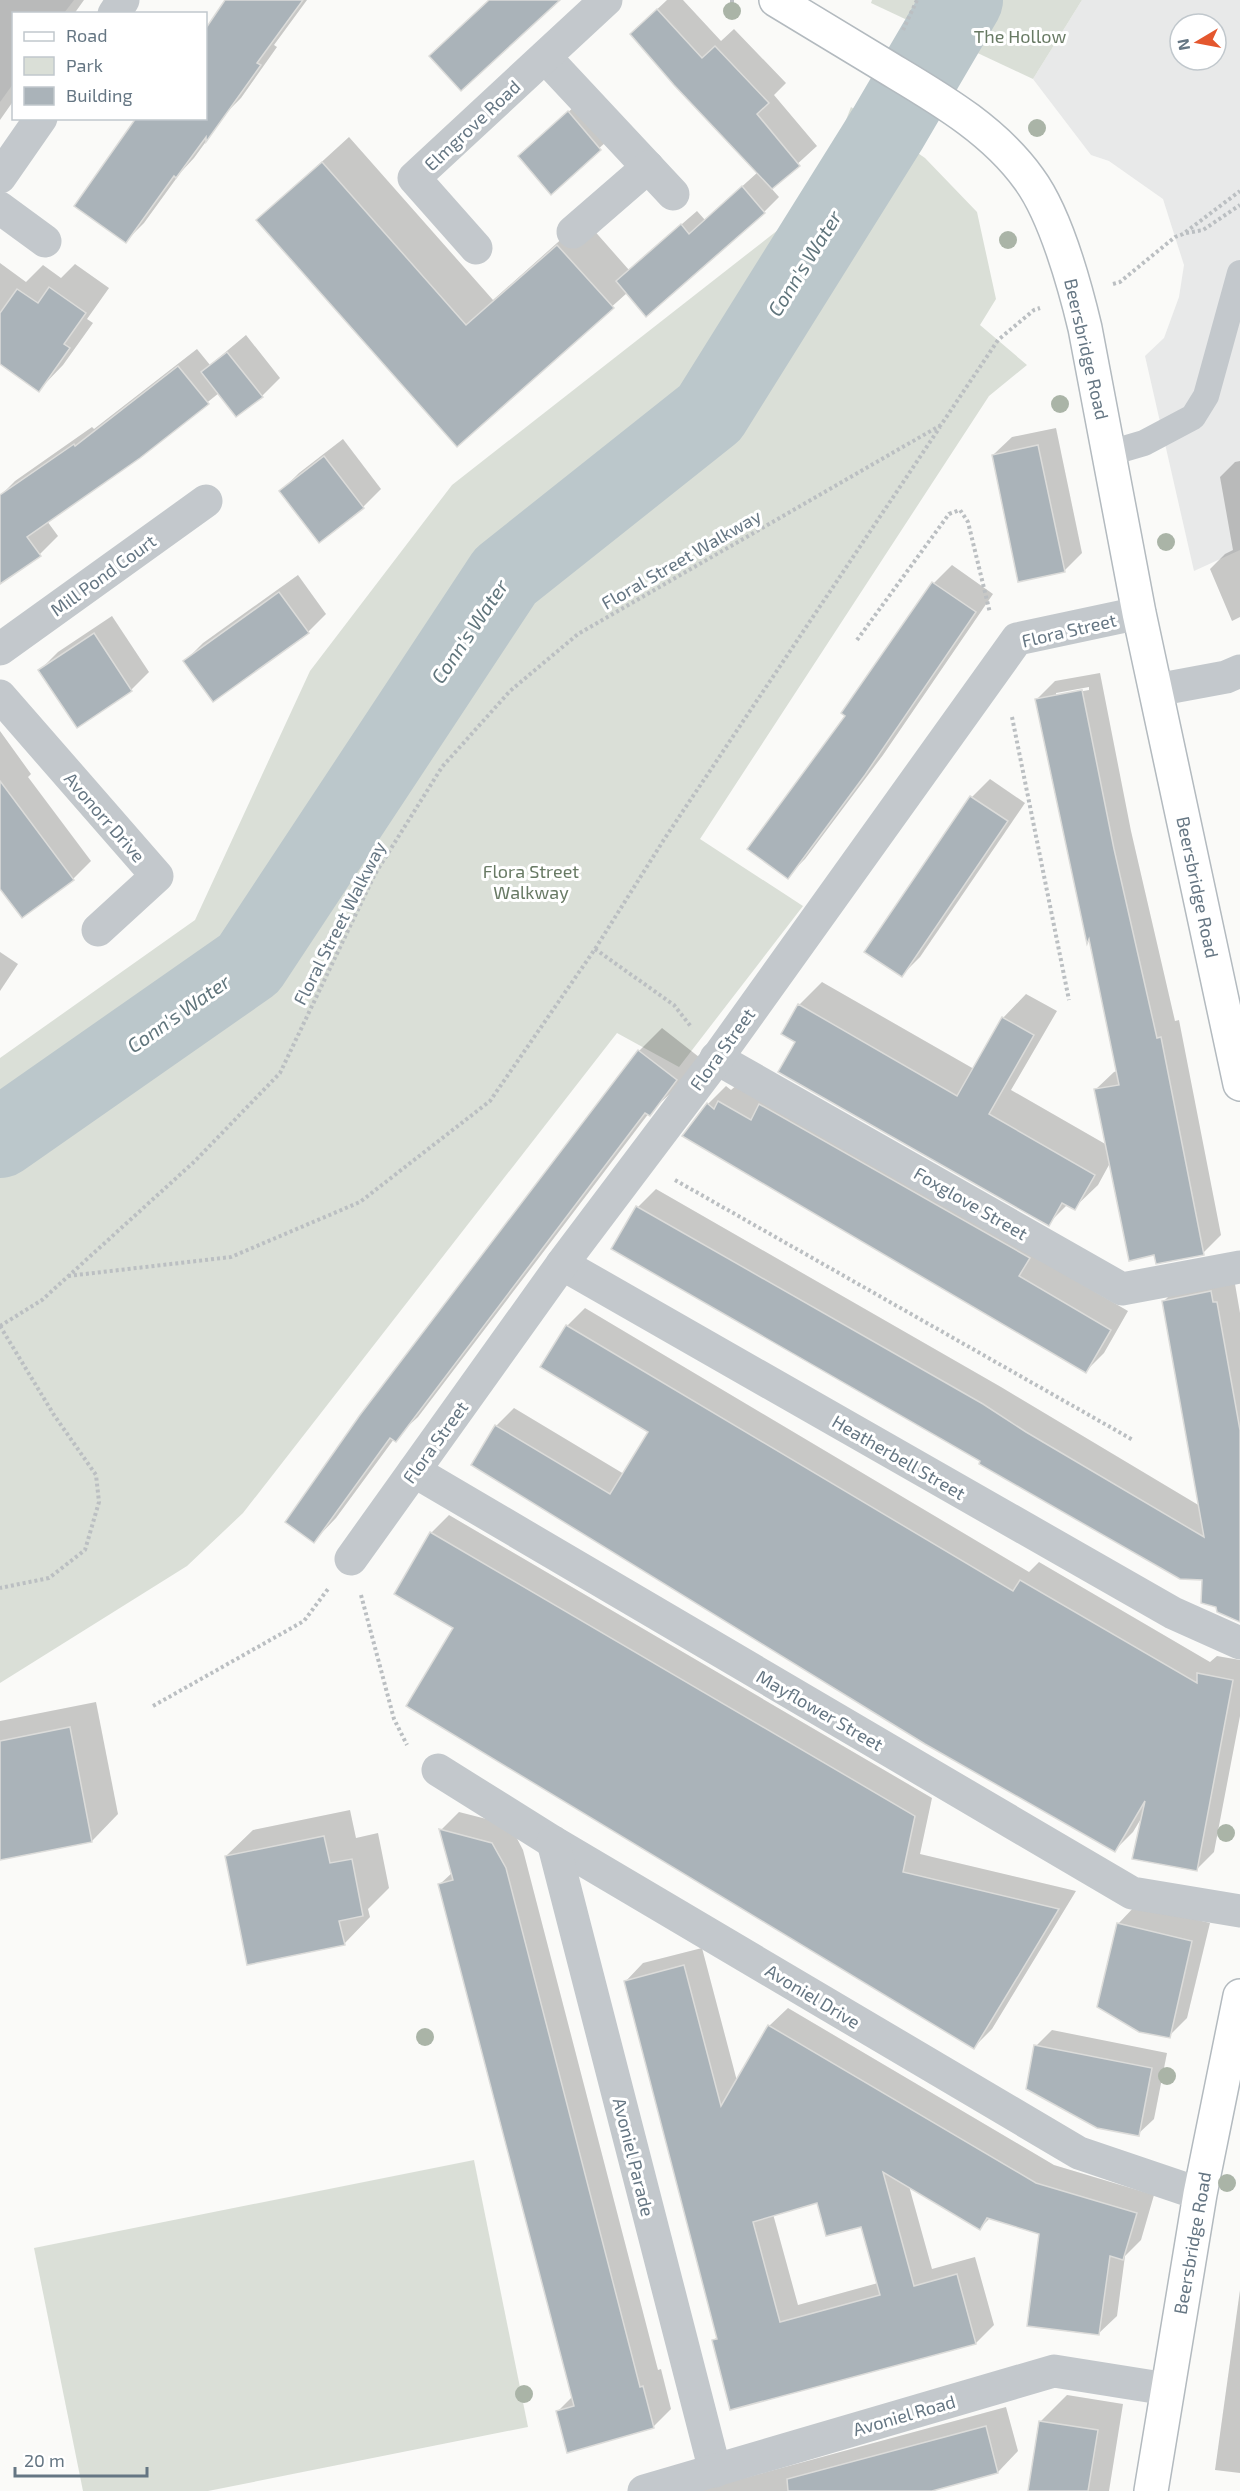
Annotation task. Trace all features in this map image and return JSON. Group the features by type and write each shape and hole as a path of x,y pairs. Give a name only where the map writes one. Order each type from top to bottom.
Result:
{"main road":[{"name":"Beersbridge Road","path":"776,0 950,107 991,137 1030,179 1049,214 1077,294 1110,453 1139,613 1240,1084"},
{"name":"Beersbridge Road","path":"1157,2490 1167,2389 1200,2194 1240,1996"}],"street":[{"name":"Elmgrove Road","path":"476,248 414,178 606,0"},
{"path":"545,57 674,194"},
{"path":"0,177 40,120"},
{"path":"573,232 648,167"},
{"path":"0,208 45,241"},
{"name":"Mill Pond Court","path":"0,649 206,501"},
{"name":"Flora Street","path":"351,1558 562,1264 716,1058 1017,639 1139,613"},
{"path":"1156,690 1226,677 1240,671"},
{"name":"Avonorr Drive","path":"0,696 158,876 98,930"},
{"name":"Foxglove Street","path":"716,1058 1122,1289 1240,1267"},
{"name":"Heatherbell Street","path":"562,1264 1173,1613 1240,1643"},
{"name":"Mayflower Street","path":"414,1472 1132,1893 1240,1911"},
{"name":"Avoniel Drive","path":"438,1770 553,1842 1079,2153 1200,2194"},
{"name":"Avoniel Parade","path":"553,1842 715,2471"},
{"name":"Avoniel Road","path":"644,2491 1054,2371 1167,2389"}],"lane":[{"path":"1110,453 1144,443 1194,417 1206,396 1240,273"}],"path":[{"path":"903,30 917,0"},
{"path":"1183,234 1240,190"},
{"path":"1120,282 1175,237 1203,230 1240,205"},
{"name":"Floral Street Walkway","path":"0,1326 42,1300 195,1161 280,1073 375,873 442,767 510,691 578,634 941,425 998,340 1034,310"},
{"path":"67,1276 231,1257 360,1202 490,1101 595,949 665,838 941,425"},
{"path":"857,640 949,514 960,510 968,522 983,584"},
{"path":"1001,661 1069,1000"},
{"path":"595,949 674,1005 716,1058"},
{"path":"640,1160 1133,1440"},
{"path":"0,1326 54,1416 96,1475 99,1502 85,1550 49,1578 0,1588"},
{"path":"153,1706 304,1621 351,1558"},
{"path":"351,1558 394,1719 408,1747 438,1770"}],"shaded area":[{"path":"0,0 74,0 65,12 12,12 12,85 0,102"},
{"path":"1082,0 1240,0 1240,550 1194,571 1145,356 1164,338 1179,297 1184,265 1163,199 1109,161 1091,155 1033,79"}],"green space":[{"name":"The Hollow","path":"872,0 1082,0 1033,79 871,3"},
{"name":"Flora Street Walkway","path":"851,107 925,158 977,212 996,299 980,325 1027,365 989,396 700,839 803,906 679,1067 617,1033 243,1513 187,1566 0,1683 0,1058 195,920 310,671 452,485 815,201"},
{"path":"474,2160 528,2427 208,2491 83,2491 34,2248"}],"building":[{"path":"225,0 303,0 257,63 261,65 206,142 206,137 176,178 174,176 126,243 74,206 135,120 207,120 207,27"},
{"path":"489,0 560,0 461,91 429,56"},
{"path":"657,9 702,58 715,46 769,103 757,114 800,166 772,189 674,85 630,34"},
{"path":"568,111 601,150 551,195 518,156"},
{"path":"322,162 466,325 557,245 614,308 457,447 256,220"},
{"path":"742,186 765,213 646,317 616,281 681,224 689,234"},
{"path":"49,287 86,313 64,344 70,348 39,392 0,364 0,313 17,289 38,303"},
{"path":"227,352 263,397 236,417 201,372"},
{"path":"178,366 209,404 140,458 27,537 41,556 0,584 0,495 74,444 75,446"},
{"path":"1038,445 1065,572 1018,582 992,455"},
{"path":"324,456 364,508 319,543 279,491"},
{"path":"932,582 976,612 865,775 788,879 747,849 845,716 841,713"},
{"path":"279,592 309,633 213,702 183,661"},
{"path":"94,633 132,691 77,728 38,670"},
{"path":"1082,690 1114,849 1157,1038 1161,1037 1204,1255 1156,1264 1154,1255 1129,1261 1094,1089 1119,1085 1035,699"},
{"path":"0,781 74,880 22,918 0,889"},
{"path":"970,796 1008,821 902,977 864,952"},
{"path":"798,1004 957,1096 1002,1017 1034,1035 989,1114 1095,1175 1075,1210 1062,1203 1049,1226 778,1072 795,1042 781,1034"},
{"path":"638,1050 677,1080 650,1116 645,1113 396,1442 390,1438 314,1543 285,1522 360,1415"},
{"path":"718,1101 751,1120 759,1104 1030,1258 1019,1276 1111,1330 1086,1373 682,1136 707,1103 714,1109"},
{"path":"636,1206 983,1404 1026,1432 1204,1537 1162,1301 1211,1291 1213,1302 1217,1302 1240,1430 1240,1622 1217,1612 1216,1607 1201,1603 1202,1580 1180,1579 611,1249"},
{"path":"566,1325 1013,1591 1020,1580 1197,1683 1197,1673 1233,1680 1197,1871 1132,1859 1145,1801 1115,1852 925,1744 471,1465 495,1425 610,1494 648,1432 540,1367"},
{"path":"430,1532 915,1816 903,1872 1059,1909 974,2049 406,1706 453,1628 394,1594"},
{"path":"70,1727 92,1842 0,1860 0,1741"},
{"path":"439,1829 492,1843 506,1868 640,2387 643,2386 654,2428 567,2453 556,2411 574,2406 438,1884 453,1880"},
{"path":"324,1836 330,1863 352,1859 363,1916 339,1921 345,1945 247,1965 225,1856"},
{"path":"1117,1923 1192,1941 1170,2038 1139,2032 1097,2007"},
{"path":"684,1965 721,2106 768,2025 1036,2183 1137,2213 1123,2260 1110,2256 1099,2335 1027,2326 1039,2234 987,2218 980,2230 883,2172 914,2286 957,2274 976,2344 730,2410 712,2340 717,2339 624,1981","holes":["817,2203 826,2236 861,2227 880,2295 780,2322 753,2222"]},
{"path":"1034,2045 1152,2068 1139,2136 1097,2128 1026,2089"},
{"path":"1039,2421 1098,2430 1088,2491 1028,2491"},
{"path":"986,2426 998,2473 932,2491 788,2491 787,2479"}],"waterway":[{"name":"Conn's Water","path":"0,1138 249,964 505,576 710,413 888,128 963,0"}]}
